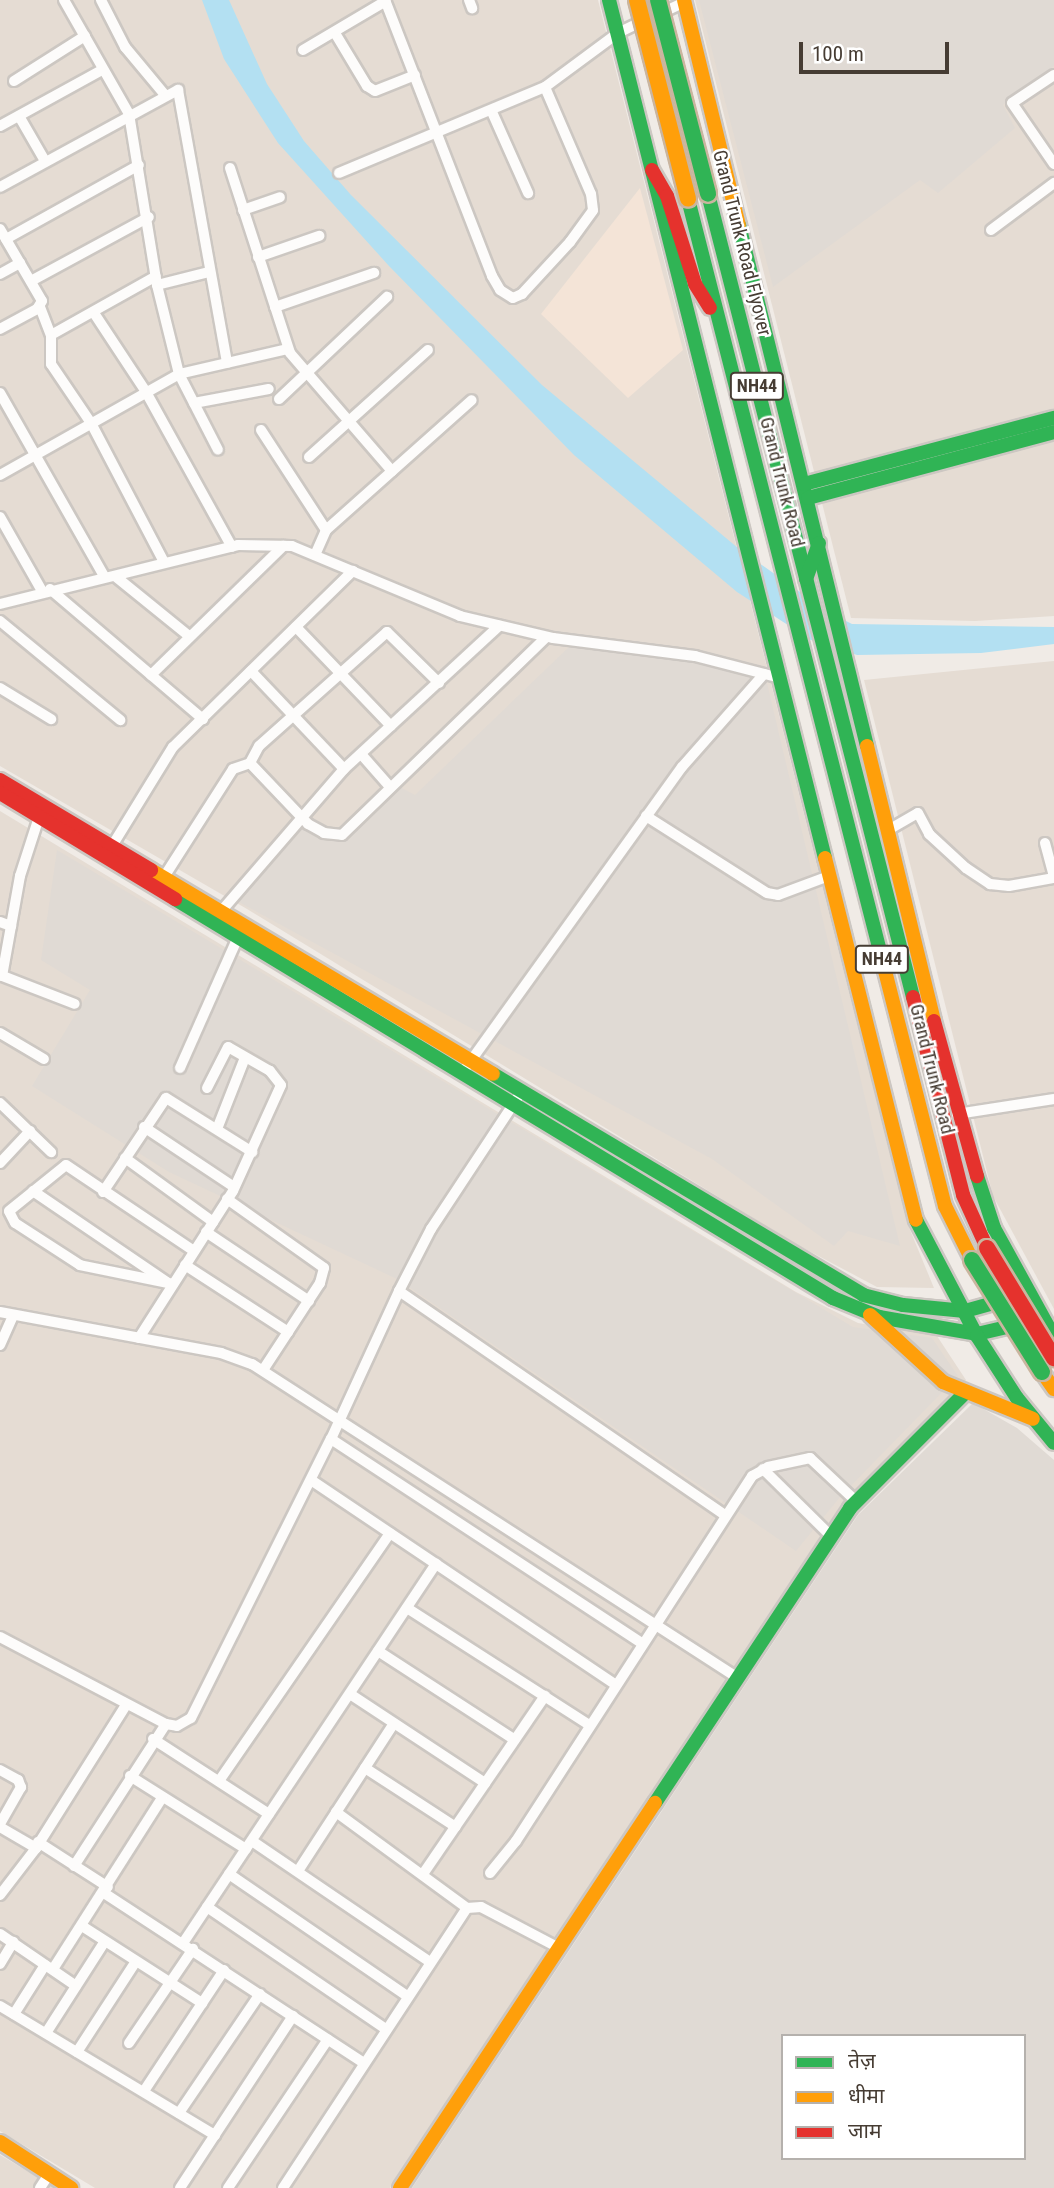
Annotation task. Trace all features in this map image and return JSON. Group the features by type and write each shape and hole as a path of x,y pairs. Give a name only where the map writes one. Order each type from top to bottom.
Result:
{"main road":[{"path":"609,0 767,625 772,676 829,876 916,1220 977,1334 1034,1420 1054,1443"},
{"name":"NH44","path":"637,0 720,327"},
{"name":"Grand Trunk Road Flyover","path":"658,0 806,579"},
{"path":"684,1 890,829 957,1114 981,1198 1027,1293 1054,1337"},
{"path":"652,170 667,195 695,284 720,327"},
{"name":"Grand Trunk Road","path":"720,327 945,1206 972,1260 1054,1389"},
{"path":"806,491 1054,418"},
{"path":"806,491 1054,432"},
{"path":"806,579 819,543"},
{"name":"Grand Trunk Road","path":"806,579 963,1195 987,1248 1054,1358"},
{"path":"0,780 41,810 217,916 471,1060 867,1297 965,1311 1027,1293"},
{"path":"0,793 41,810 112,846 164,877 239,935 460,1074 713,1227 870,1315 929,1372 966,1392 1034,1420"},
{"path":"713,1227 724,1213"},
{"path":"867,1297 870,1315"},
{"path":"870,1315 977,1334 1042,1320"},
{"path":"400,2188 831,1536 856,1501 966,1392"},
{"path":"0,2142 71,2188"}],"street":[{"path":"64,0 102,70 117,86 129,114 149,217 157,281 179,374 218,450"},
{"path":"100,0 125,47 165,95"},
{"path":"303,50 386,0 492,276 504,294 517,298 590,219 593,211 591,194 545,87"},
{"path":"339,173 492,112 545,87 618,33 684,1"},
{"path":"335,33 367,86 375,91 415,75"},
{"path":"14,81 85,36"},
{"path":"0,126 102,70"},
{"path":"1054,75 1012,103 1054,163"},
{"path":"0,187 165,95 180,92 209,272 227,363"},
{"path":"492,112 528,193"},
{"path":"19,116 46,161"},
{"path":"6,239 139,165"},
{"path":"230,168 288,349 392,471"},
{"path":"990,230 1054,183"},
{"path":"243,210 280,197"},
{"path":"31,281 149,217"},
{"path":"0,229 42,299 40,307 51,335 51,364 91,423 164,562"},
{"path":"258,257 319,236"},
{"path":"0,274 20,263"},
{"path":"51,335 157,281 209,272"},
{"path":"275,307 374,273"},
{"path":"279,399 387,297"},
{"path":"0,329 40,307"},
{"path":"94,313 146,392 232,547"},
{"path":"0,475 179,374 288,349"},
{"path":"309,457 428,350"},
{"path":"194,404 269,389"},
{"path":"0,393 109,576 189,636"},
{"path":"315,555 326,530 472,400"},
{"path":"261,430 326,530"},
{"path":"0,517 46,590 203,719"},
{"path":"150,676 283,545"},
{"path":"0,604 46,590 232,547 283,545 315,555 460,616 546,637 695,656 772,676 646,816 460,1074"},
{"path":"112,846 162,760 352,571"},
{"path":"0,621 120,720"},
{"path":"217,916 301,814 344,769 499,626"},
{"path":"296,627 391,726"},
{"path":"164,877 233,769 250,763 259,746 295,717 387,632 439,683"},
{"path":"250,763 324,833 342,835 546,637"},
{"path":"251,671 344,769"},
{"path":"0,688 51,719"},
{"path":"361,754 390,787"},
{"path":"41,810 20,876 1,976 75,1003"},
{"path":"890,829 918,813 929,834 966,868 990,884 1009,886 1054,877 1045,843"},
{"path":"646,816 766,893 778,895 829,876"},
{"path":"0,922 11,926"},
{"path":"180,1068 239,935"},
{"path":"0,1033 44,1059"},
{"path":"139,1338 170,1283 186,1265 228,1199 281,1086 270,1071 244,1059 229,1047 207,1088"},
{"path":"217,1129 244,1059"},
{"path":"1,1642 166,1724 177,1726 191,1718 311,1480 399,1291 431,1229 522,1091"},
{"path":"103,1192 144,1127 166,1098 252,1152"},
{"path":"957,1114 1054,1099"},
{"path":"0,1102 51,1152"},
{"path":"144,1127 234,1187"},
{"path":"0,1163 30,1131"},
{"path":"124,1158 213,1222"},
{"path":"170,1283 86,1268 15,1223 9,1211 66,1165 194,1251"},
{"path":"33,1191 170,1283"},
{"path":"228,1199 323,1264 325,1274 263,1370"},
{"path":"206,1232 309,1301"},
{"path":"186,1265 288,1332"},
{"path":"399,1291 725,1516"},
{"path":"0,1312 222,1353 263,1370 341,1418 738,1678"},
{"path":"0,1345 13,1316"},
{"path":"331,1439 642,1643"},
{"path":"490,1873 516,1840 588,1724 746,1484 763,1469 810,1458 856,1501"},
{"path":"763,1469 831,1536"},
{"path":"311,1480 615,1684"},
{"path":"219,1781 390,1533"},
{"path":"183,1943 436,1564"},
{"path":"407,1608 588,1724"},
{"path":"378,1651 515,1740"},
{"path":"350,1694 485,1783"},
{"path":"423,1874 545,1696"},
{"path":"2,1890 37,1845 126,1705"},
{"path":"298,1871 394,1723"},
{"path":"74,1866 153,1739 166,1724"},
{"path":"153,1739 269,1814"},
{"path":"365,1768 456,1827"},
{"path":"0,1770 18,1780 21,1787 0,1826 74,1866 183,1943 364,2063"},
{"path":"130,1776 162,1798 298,1871 430,1962"},
{"path":"13,2014 82,1926 162,1798"},
{"path":"336,1812 467,1908 481,1907 559,1948"},
{"path":"229,1874 407,1996"},
{"path":"208,1907 386,2029"},
{"path":"283,2188 467,1908"},
{"path":"82,1926 168,1984 202,2003"},
{"path":"0,1934 76,1986"},
{"path":"46,2033 105,1941"},
{"path":"0,1964 13,1942"},
{"path":"130,2043 193,1949"},
{"path":"77,2052 136,1962"},
{"path":"144,2091 224,1970"},
{"path":"179,2112 260,1994"},
{"path":"0,2006 215,2135"},
{"path":"180,2188 293,2016"},
{"path":"228,2188 328,2039"},
{"path":"40,2188 49,2174"}],"shaded area":[{"path":"0,0 598,0 908,1225 934,1288 877,1287 794,1243 247,909 0,766"},
{"path":"695,0 1054,0 1054,616 975,621 851,618"},
{"path":"699,0 1054,0 1054,66 1003,105 1015,128 938,193 920,180 773,287"},
{"path":"640,188 683,350 628,398 541,314"},
{"path":"569,647 703,663 767,683 900,1246 848,1231 834,1246 712,1159 237,901 296,825 344,841 396,785 415,795"},
{"path":"1054,661 1054,1309 993,1196 864,680"},
{"path":"0,811 796,1292 858,1323 937,1336 966,1380 841,1505 390,2188 95,2188 0,2131"},
{"path":"57,850 853,1327 932,1338 958,1376 840,1497 796,1551 397,1279 169,1172 32,1086 90,990 41,960"},
{"path":"973,1403 1017,1428 1054,1460 1054,2188 412,2188 858,1515"},
{"path":"0,2155 39,2178 54,2188 0,2188"}],"water":[{"path":"202,0 229,0 267,84 304,141 351,195 542,385 738,548 828,612 852,624 1054,627 1054,644 981,653 857,655 811,640 737,592 574,455 389,266 278,143 224,59"}],"traffic: fast":[{"path":"609,0 825,858"},
{"path":"658,0 708,194"},
{"path":"708,194 913,997"},
{"path":"688,199 884,967"},
{"path":"739,225 867,746"},
{"path":"804,484 1054,418"},
{"path":"808,498 1054,432"},
{"path":"806,579 819,543"},
{"path":"175,899 833,1298 879,1317 977,1334 1020,1324"},
{"path":"493,1074 863,1295 903,1305 965,1311 1005,1300"},
{"path":"977,1176 994,1228 1054,1337"},
{"path":"916,1220 977,1336 1017,1398 1054,1443"},
{"path":"972,1260 1042,1372"},
{"path":"655,1803 850,1508 966,1392"}],"traffic: slow":[{"path":"637,0 688,199"},
{"path":"684,0 739,225"},
{"path":"867,746 934,1021"},
{"path":"825,858 916,1220"},
{"path":"151,870 493,1074"},
{"path":"884,967 945,1206 972,1260"},
{"path":"870,1315 943,1382 1033,1419"},
{"path":"1042,1372 1054,1389"},
{"path":"400,2188 655,1803"},
{"path":"0,2142 71,2188"}],"traffic: jam":[{"path":"652,170 667,196 695,284 710,308"},
{"path":"0,780 151,870"},
{"path":"0,793 175,899"},
{"path":"913,997 963,1195 987,1248"},
{"path":"934,1021 977,1176"},
{"path":"987,1248 1054,1358"}]}
